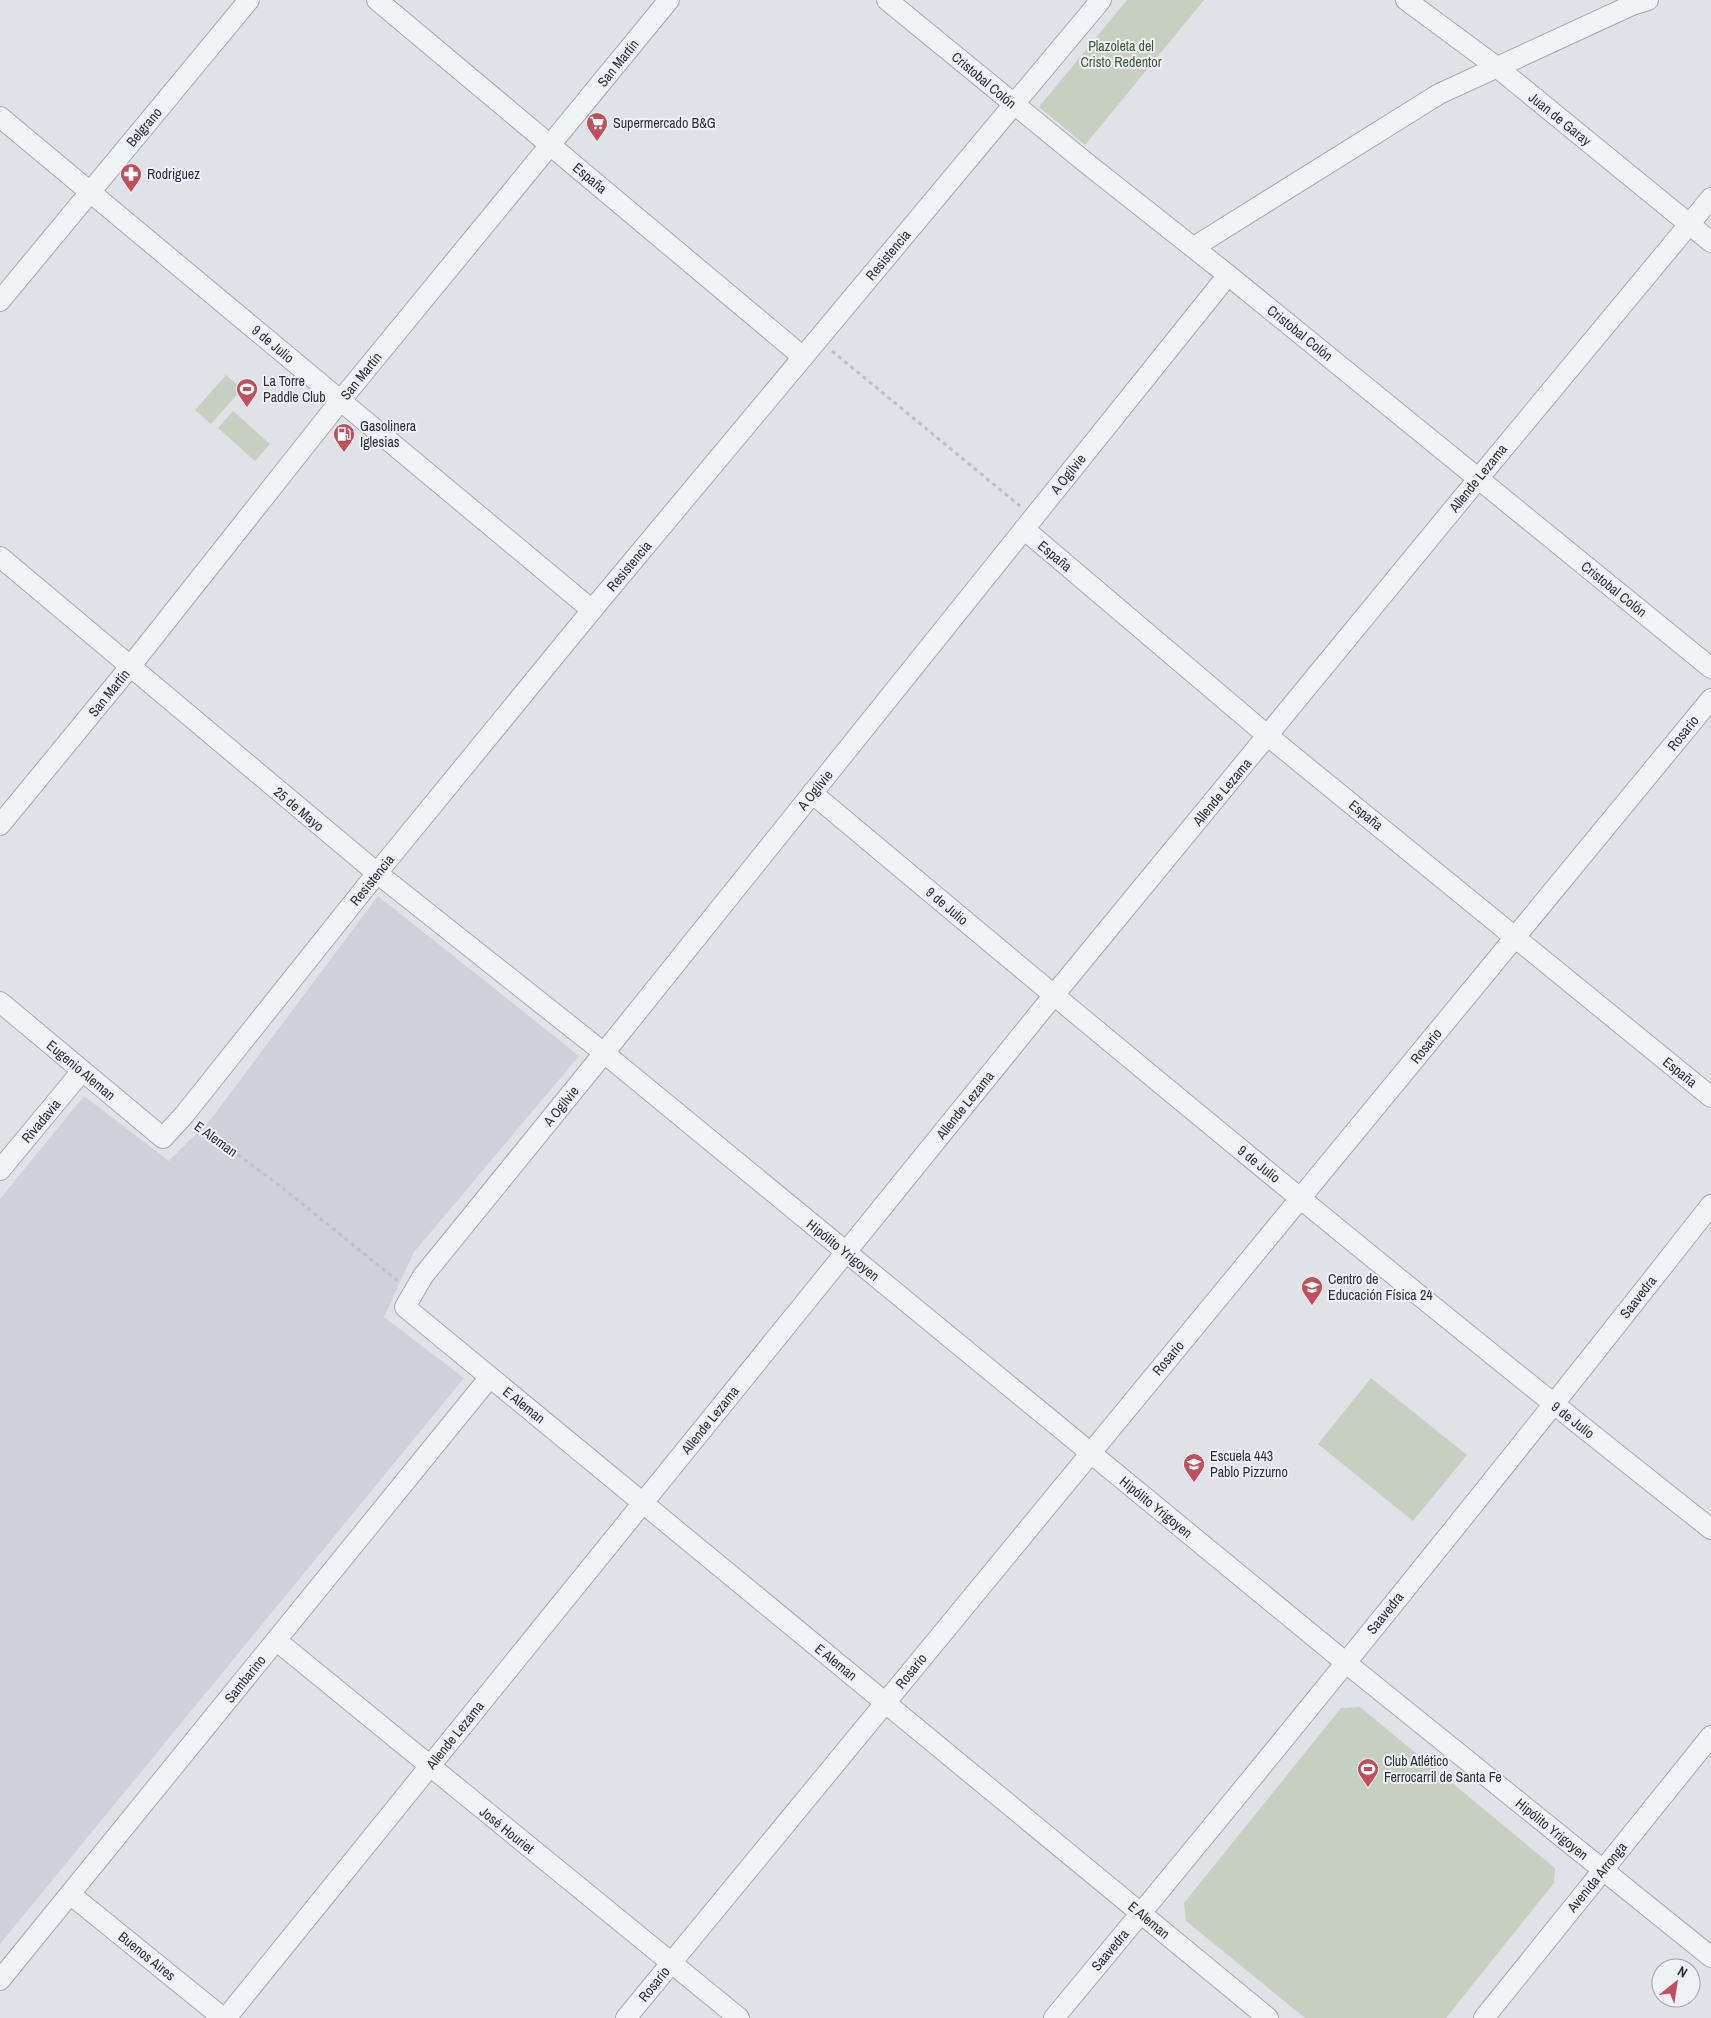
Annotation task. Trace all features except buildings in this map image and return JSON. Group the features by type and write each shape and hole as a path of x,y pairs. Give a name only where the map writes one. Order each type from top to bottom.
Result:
{"street":[{"name":"Belgrano","path":"0,301 249,0"},
{"name":"España","path":"377,0 803,357"},
{"name":"San Martín","path":"0,825 129,668 341,400 669,0"},
{"name":"Cristobal Colón","path":"887,0 1013,105 1194,247 1711,668"},
{"name":"Resistencia","path":"163,1138 184,1116 377,873 592,610 1101,0"},
{"name":"Juan de Garay","path":"1406,0 1498,68 1711,242"},
{"path":"1194,247 1439,94 1632,5 1648,0"},
{"name":"9 de Julio","path":"0,117 592,610"},
{"name":"Allende Lezama","path":"225,2018 1054,996 1478,478 1711,198"},
{"name":"A Ogilvie","path":"409,1300 423,1276 1228,275"},
{"name":"España","path":"1029,523 1268,736 1711,1097"},
{"name":"25 de Mayo","path":"0,558 129,668 377,873 604,1053"},
{"name":"Rosario","path":"626,2018 1711,699"},
{"name":"9 de Julio","path":"812,793 1054,996 1554,1405 1711,1529"},
{"name":"Eugenio Aleman","path":"0,1002 163,1138"},
{"name":"Hipólito Yrigoyen","path":"604,1053 1346,1662 1711,1957"},
{"name":"Rivadavia","path":"0,1170 82,1072"},
{"name":"Saavedra","path":"1054,2018 1141,1914 1554,1405 1711,1205"},
{"name":"E Aleman","path":"409,1300 490,1377 1268,2018"},
{"name":"Sambarino","path":"0,1980 490,1377"},
{"name":"José Houriet","path":"277,1641 739,2018"},
{"name":"Avenida Arronga","path":"1484,2018 1711,1736"},
{"name":"Buenos Aires","path":"70,1894 225,2018"}],"path":[{"path":"818,339 1029,523"},
{"name":"E Aleman","path":"184,1116 279,1185 409,1300"}],"shaded area":[{"path":"378,896 579,1056 414,1252 384,1317 464,1378 0,1944 0,1199 84,1096 169,1161 211,1119"}],"green space":[{"name":"Plazoleta del Cristo Redentor","path":"1127,0 1204,0 1085,145 1039,107"},
{"path":"226,375 242,389 211,424 195,410"},
{"path":"233,411 270,444 255,461 218,428"},
{"path":"1371,1378 1467,1455 1413,1521 1318,1444"},
{"name":"Club Atlético Ferrocarril de Santa Fe","path":"1360,1707 1555,1868 1554,1883 1446,2018 1305,2018 1186,1921 1184,1903 1341,1708"}],"place":[{"name":"Supermercado B&G","path":"597,142"},
{"name":"Rodriguez","path":"131,193"},
{"name":"La Torre Paddle Club","path":"247,408"},
{"name":"Gasolinera Iglesias","path":"344,453"},
{"name":"Centro de Educación Física 24","path":"1312,1306"},
{"name":"Escuela 443 Pablo Pizzurno","path":"1194,1483"},
{"name":"Club Atlético Ferrocarril de Santa Fe","path":"1368,1788"}]}
